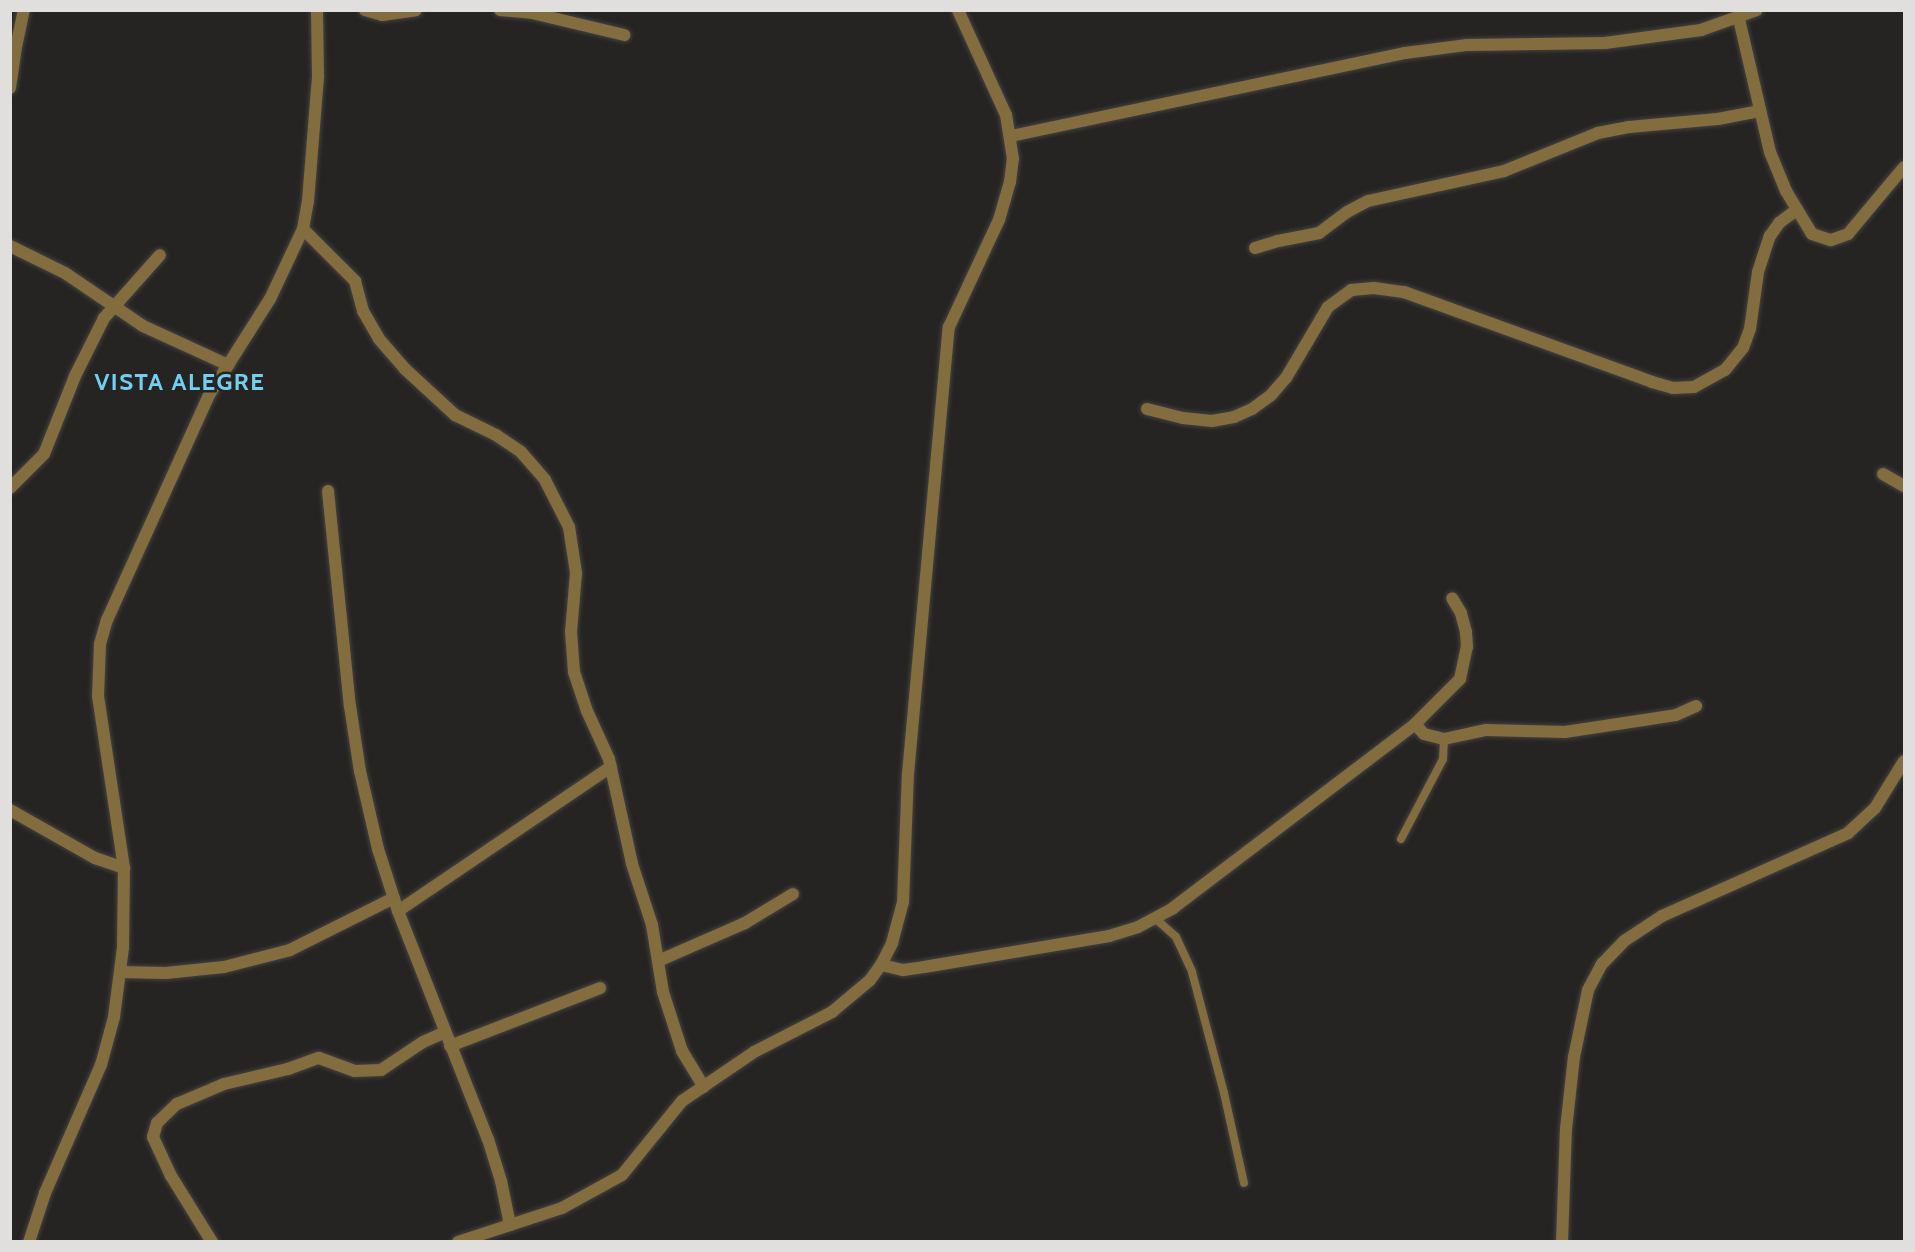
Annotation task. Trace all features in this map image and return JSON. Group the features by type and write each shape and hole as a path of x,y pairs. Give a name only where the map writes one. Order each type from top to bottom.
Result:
{"street":[{"path":"10,88 24,10"},
{"path":"29,1242 45,1193 101,1065 114,1017 120,972 125,923 124,868 98,696 100,644 107,620 209,395 270,299 303,229 308,201 318,76 317,10"},
{"path":"365,10 382,15 416,10"},
{"path":"500,10 532,14 624,35"},
{"path":"458,1242 562,1208 622,1175 682,1101 754,1052 832,1012 853,996 881,965 895,934 903,902 909,763 949,327 999,220 1010,182 1012,159 1011,136 1006,115 958,10"},
{"path":"1011,136 1406,54 1467,45 1605,43 1682,34 1739,19 1757,10"},
{"path":"1739,19 1770,152 1796,210 1812,234 1824,240 1839,239 1848,234 1905,167"},
{"path":"1255,248 1319,233 1347,212 1368,201 1504,171 1598,132 1718,119 1760,111"},
{"path":"1147,409 1183,418 1212,421 1234,417 1252,409 1271,395 1286,378 1328,307 1351,290 1374,288 1404,292 1652,382 1673,388 1694,387 1725,370 1743,348 1750,328 1758,272 1770,236 1779,223 1796,210"},
{"path":"303,229 354,281 363,311 379,339 405,369 455,415 496,435 521,452 545,480 569,527 576,560 571,632 574,672 611,767 632,864 652,925 663,992 682,1051 704,1087"},
{"path":"10,246 65,273 113,308 143,326 228,365"},
{"path":"10,488 44,454 91,341 113,308 160,255"},
{"path":"1883,474 1905,486"},
{"path":"328,491 360,771 378,849 398,911 488,1139 501,1181 510,1225"},
{"path":"881,965 903,970 946,964 1109,936 1156,919 1415,724 1460,679 1467,647 1466,632 1461,613 1452,598"},
{"path":"1415,724 1424,734 1444,739 1486,730 1565,732 1606,728 1676,715 1696,705"},
{"path":"1562,1242 1566,1128 1574,1058 1588,990 1602,964 1624,941 1662,916 1848,832 1875,808 1905,761"},
{"path":"398,911 611,767"},
{"path":"10,810 95,858 124,868"},
{"path":"658,961 745,923 793,894"},
{"path":"120,972 166,973 224,967 290,950 394,898"},
{"path":"450,1046 600,988"},
{"path":"212,1242 171,1176 153,1137 157,1123 177,1104 224,1084 288,1069 320,1058 354,1071 381,1070 423,1042 445,1032"}],"lane":[{"path":"1401,838 1443,759 1444,739"},
{"path":"1156,919 1176,937 1192,972 1224,1093 1244,1183"}],"district":[{"name":"VISTA ALEGRE","path":"180,382"}]}
